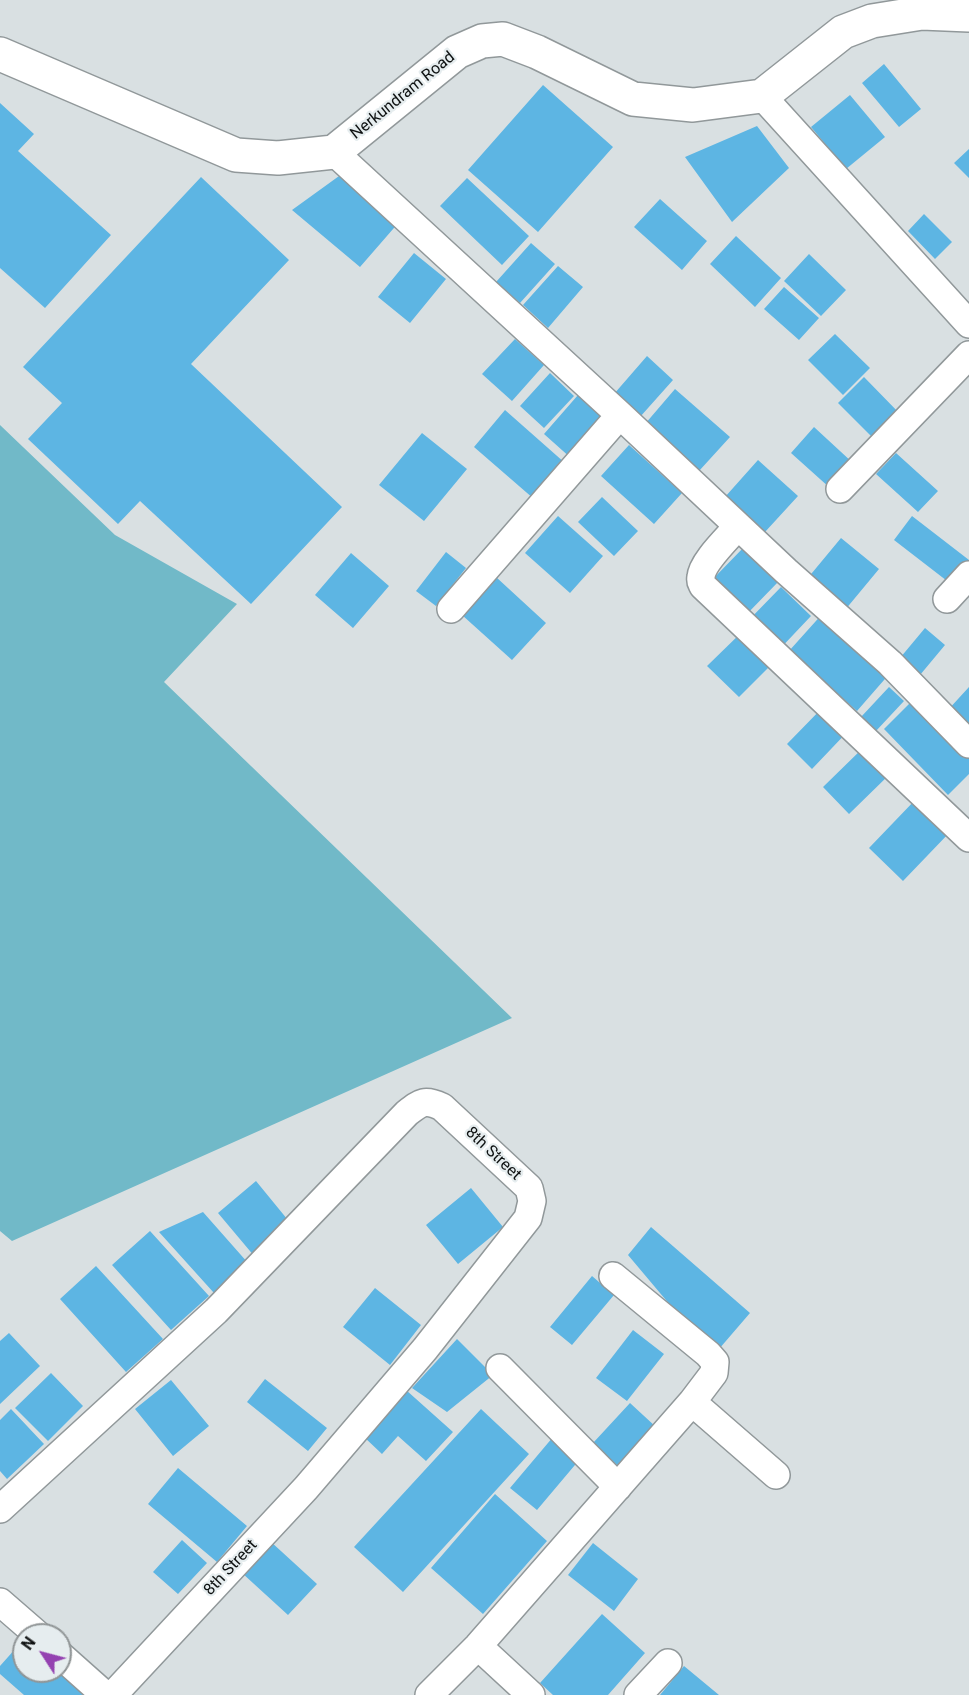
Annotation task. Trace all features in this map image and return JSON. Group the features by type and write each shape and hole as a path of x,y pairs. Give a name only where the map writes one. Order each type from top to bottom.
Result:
{"street":[{"path":"969,15 922,13 872,21 852,28 843,32 762,96 969,324"},
{"name":"Nerkundram Road","path":"0,54 236,155 278,158 334,152 457,52 482,41 503,39 537,52 633,99 693,105 762,96"},
{"path":"334,152 738,526 890,663 969,744"},
{"path":"840,489 969,355"},
{"path":"451,609 620,415"},
{"path":"738,526 702,571 703,586 969,838"},
{"path":"947,599 969,575"},
{"name":"8th Street","path":"0,1509 216,1311 407,1113 419,1104 433,1103 442,1107 529,1188 532,1202 528,1218 425,1349 306,1488 113,1695"},
{"path":"429,1695 478,1646 692,1402 714,1373 715,1362 708,1354 613,1276"},
{"path":"500,1368 618,1487"},
{"path":"692,1402 776,1475"},
{"path":"0,1602 24,1623"},
{"path":"478,1646 531,1695"},
{"path":"638,1695 668,1662"},
{"path":"72,1666 105,1695"}],"shaded area":[{"path":"0,425 115,535 237,604 164,682 512,1018 12,1241 0,1231"}],"building":[{"path":"884,64 921,109 899,127 862,83"},
{"path":"543,85 613,147 538,232 468,170"},
{"path":"850,95 885,137 846,169 811,127"},
{"path":"0,103 34,134 18,151 111,235 45,308 0,268"},
{"path":"757,126 789,168 732,222 685,157"},
{"path":"969,149 969,178 954,163"},
{"path":"346,171 400,221 360,267 292,210"},
{"path":"201,177 289,260 191,364 342,507 251,604 140,501 118,524 28,439 62,403 23,367"},
{"path":"467,178 529,236 502,265 440,206"},
{"path":"660,199 707,241 682,270 634,227"},
{"path":"924,214 952,242 935,259 908,231"},
{"path":"736,236 781,278 755,307 710,264"},
{"path":"531,243 555,264 520,303 496,282"},
{"path":"414,253 446,279 410,323 378,297"},
{"path":"809,254 846,290 821,316 784,281"},
{"path":"558,266 583,287 548,328 523,305"},
{"path":"784,287 819,318 799,340 764,309"},
{"path":"835,334 870,368 843,395 808,360"},
{"path":"515,339 544,365 512,401 482,374"},
{"path":"647,356 673,380 640,417 614,394"},
{"path":"550,373 574,396 544,428 520,406"},
{"path":"864,377 902,416 876,441 838,403"},
{"path":"675,389 730,437 699,471 645,424"},
{"path":"578,395 606,419 572,459 544,434"},
{"path":"505,410 565,463 534,499 474,447"},
{"path":"814,427 853,463 830,488 791,453"},
{"path":"422,433 467,469 424,521 379,485"},
{"path":"629,445 682,493 654,524 601,476"},
{"path":"896,453 938,491 918,512 876,474"},
{"path":"758,460 798,496 765,532 725,497"},
{"path":"602,497 638,531 614,556 578,522"},
{"path":"558,516 603,556 570,593 525,553"},
{"path":"912,516 969,560 951,584 894,540"},
{"path":"841,538 879,569 845,610 807,579"},
{"path":"744,547 779,581 745,616 710,582"},
{"path":"446,552 466,568 436,606 416,591"},
{"path":"351,553 389,586 353,628 315,595"},
{"path":"496,577 546,623 512,660 462,615"},
{"path":"781,587 811,616 776,653 745,624"},
{"path":"824,612 891,672 857,711 789,651"},
{"path":"746,628 777,659 739,697 707,666"},
{"path":"925,628 945,645 920,675 900,658"},
{"path":"889,687 904,701 876,731 861,717"},
{"path":"969,687 969,731 947,711"},
{"path":"913,700 969,757 969,774 948,795 884,729"},
{"path":"826,704 851,728 812,769 787,744"},
{"path":"865,746 891,773 849,814 823,787"},
{"path":"917,798 951,831 903,881 869,848"},
{"path":"256,1181 292,1225 255,1257 218,1213"},
{"path":"471,1188 503,1227 458,1264 426,1225"},
{"path":"203,1212 248,1263 214,1293 159,1232"},
{"path":"651,1227 750,1313 713,1356 628,1255"},
{"path":"150,1231 209,1296 171,1330 112,1265"},
{"path":"96,1266 163,1339 126,1372 60,1299"},
{"path":"592,1276 614,1295 572,1345 550,1327"},
{"path":"375,1288 421,1325 390,1365 343,1327"},
{"path":"633,1330 664,1354 627,1401 596,1378"},
{"path":"9,1333 40,1366 0,1404 0,1341"},
{"path":"457,1339 493,1375 447,1412 412,1388"},
{"path":"51,1373 83,1406 48,1441 15,1408"},
{"path":"265,1379 327,1428 308,1451 247,1402"},
{"path":"171,1380 209,1426 173,1456 135,1409"},
{"path":"406,1390 453,1432 426,1461 398,1436 382,1454 364,1437"},
{"path":"630,1403 656,1427 620,1468 593,1443"},
{"path":"11,1409 44,1444 7,1479 0,1471 0,1420"},
{"path":"481,1409 529,1454 403,1592 354,1547"},
{"path":"553,1437 580,1459 537,1510 510,1488"},
{"path":"178,1468 247,1526 217,1562 148,1504"},
{"path":"495,1494 547,1541 483,1614 431,1568"},
{"path":"182,1540 207,1563 178,1594 153,1572"},
{"path":"270,1541 317,1584 288,1615 242,1573"},
{"path":"593,1543 638,1579 614,1611 568,1575"},
{"path":"602,1614 645,1653 608,1695 553,1695 540,1683"},
{"path":"12,1652 12,1683 72,1683 72,1680 92,1695 24,1695 0,1674 0,1666"},
{"path":"684,1666 719,1695 660,1695"}]}
